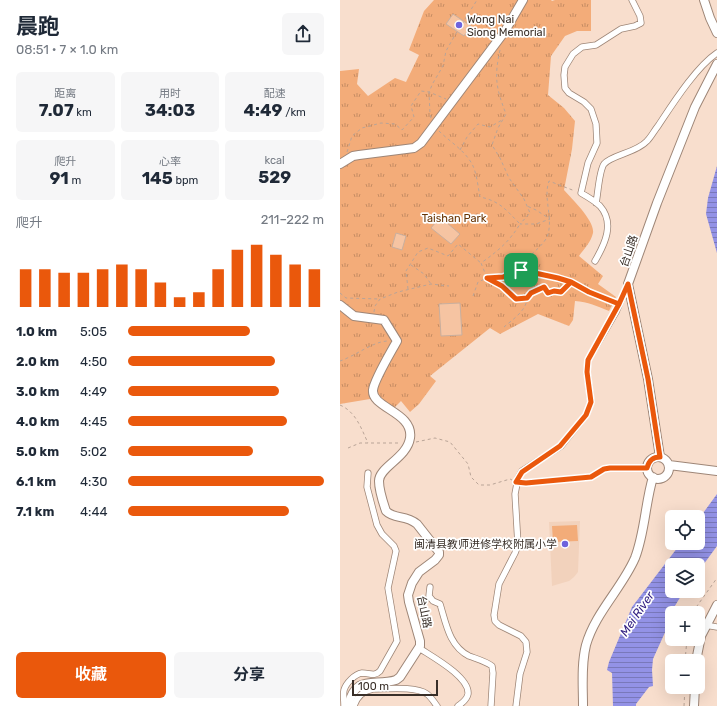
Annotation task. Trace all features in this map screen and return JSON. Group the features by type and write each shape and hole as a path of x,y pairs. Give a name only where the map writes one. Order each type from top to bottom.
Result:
{"street":[{"path":"342,162 359,154 414,148 421,143 505,31 523,0"},
{"path":"595,261 602,248 608,226 605,215 596,203 582,193 588,163 597,143 596,124 591,109 584,102 567,91 564,83 564,72 572,54 582,47 596,45 621,29 636,26 641,23 640,16 632,0"},
{"path":"704,0 717,33"},
{"path":"596,203 604,164 636,149 647,141 689,83 710,58 717,53"},
{"name":"台山路","path":"660,457 648,379 628,284 657,203 695,108 717,64"},
{"path":"516,706 520,674 527,652 526,642 521,636 494,621 494,615 499,584 516,553 518,545 515,494 516,482 522,472 560,446 586,415 591,402 587,372 588,360 619,304 628,284"},
{"path":"340,305 354,316 384,320 397,341 376,381 373,391 376,400 408,424 410,432 409,444"},
{"name":"台山路","path":"409,444 401,456 383,471 378,480 386,511 394,516 402,516 413,520 440,552 435,560 416,575 408,595 409,606 420,641 419,648"},
{"path":"660,457 665,459 669,467 666,476 660,479 652,477 647,468 652,459 660,457"},
{"path":"669,467 713,473"},
{"path":"344,706 344,690 350,680 363,673 373,675 377,674 397,641 388,588 396,551 394,546 382,534 377,525 367,487 368,474"},
{"path":"583,706 583,674 586,645 593,627 635,558 640,542 652,477"},
{"path":"430,588 429,596 432,601 440,604 453,643 462,652 486,661 494,668 492,706"},
{"path":"717,605 705,625 717,627"},
{"path":"348,706 353,693 363,684 375,681 396,680 419,648 454,672 466,686 468,691 467,698 458,706"},
{"path":"354,706 359,695 373,689 414,690 422,692 430,696 437,706"},
{"path":"694,706 695,694"}],"path":[{"path":"478,0 454,35 446,51 443,66 433,82 429,92 430,114 435,126 460,150 472,165 480,197 492,199 503,206 520,224 536,224 550,219"},
{"path":"481,263 500,249 511,238 520,224 530,213 524,199 509,178 492,144 506,114 498,95 496,70 500,50"},
{"path":"342,162 352,136 362,128 382,123 395,124 402,130 414,117 411,106 421,91 429,92 452,102"},
{"path":"460,150 467,137 478,124 490,127 503,119"},
{"path":"521,270 526,261 548,236 550,219 547,186 549,181 582,193"},
{"path":"527,206 550,219"},
{"path":"408,289 406,270 418,252 428,248 448,256 458,244 481,263 487,278 502,286 516,299 527,298"},
{"path":"410,265 424,274 431,284"},
{"path":"473,296 478,282 487,278 503,277 521,270 571,282 589,292 619,304"},
{"path":"531,293 532,272"},
{"path":"504,327 516,317 526,304 527,298 531,293 544,287 548,293 554,291 561,292 571,282"},
{"path":"340,293 346,298 380,299 408,289 431,284 449,286"},
{"path":"374,319 375,306 380,299"},
{"path":"340,361 381,341 397,341"},
{"path":"340,405 345,407 356,418 368,443"},
{"path":"348,448 360,443 409,444 435,438 450,442 468,464 470,477 479,485 490,485 510,479 516,482 526,483 591,477 604,469 610,468 647,468"},
{"path":"697,606 717,578"},
{"path":"684,706 685,694"}],"shaded area":[{"name":"闽清县教师进修学校附属小学","path":"580,521 578,572 569,581 552,586 549,522"}],"green space":[{"name":"Taishan Park","path":"434,0 591,0 591,31 577,31 565,36 551,56 548,95 564,108 575,121 572,149 564,190 587,216 593,228 593,233 589,242 579,256 603,276 598,284 616,297 609,311 588,303 575,301 573,320 569,326 538,314 500,334 490,328 430,376 436,381 419,404 410,412 401,401 389,413 370,399 340,404 340,71 359,69 357,84 368,96 395,78 406,82 419,55 409,50 424,11"},
{"path":"577,525 578,541 553,542 552,526"}],"water":[{"path":"717,166 717,253 706,214 708,198"},
{"path":"717,494 717,546 705,562 705,558 670,558 676,550 705,550 705,510"},
{"name":"Mei River","path":"665,564 665,598 680,598 675,606 665,606 665,632 653,659 653,686 649,687 636,706 613,706 612,673 607,670 632,607"}],"building":[{"name":"Wong Nai Siong Memorial","path":"453,14 471,26 464,36 446,24"},
{"path":"440,217 460,234 451,244 431,228"},
{"path":"396,233 406,236 402,250 392,247"},
{"path":"460,303 462,335 441,336 439,304"}],"place":[{"name":"Wong Nai Siong Memorial","path":"459,25"},
{"name":"闽清县教师进修学校附属小学","path":"565,544"}],"route":[{"path":"521,270 503,277 487,278 502,286 516,299 527,298 531,293 541,290 544,287 548,293 554,291 561,292 571,282 589,292 619,304 588,360 587,372 591,402 586,415 565,442 556,450 522,472 516,482 526,483 591,477 604,469 610,468 647,468 652,459 655,457 660,457 659,445 636,316 628,284 619,304 589,292 571,282 521,270"}]}
